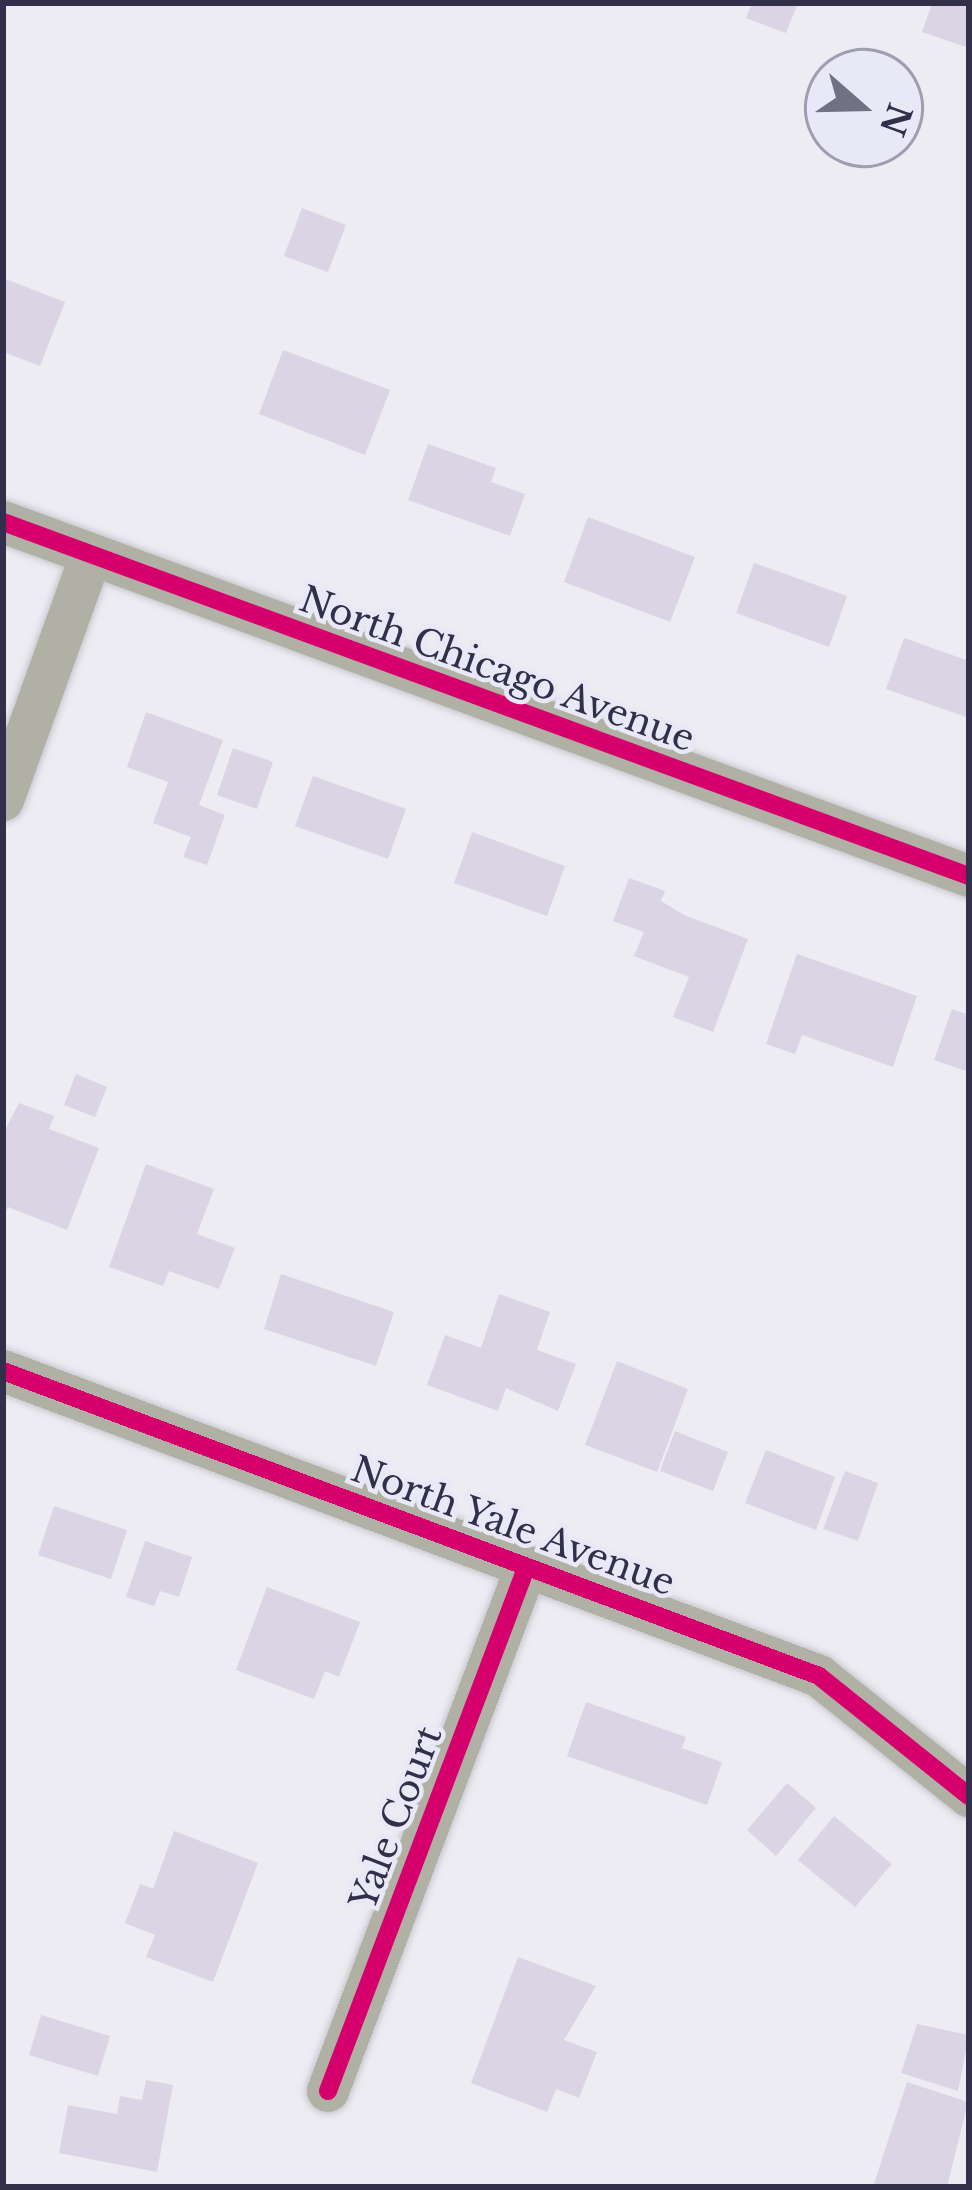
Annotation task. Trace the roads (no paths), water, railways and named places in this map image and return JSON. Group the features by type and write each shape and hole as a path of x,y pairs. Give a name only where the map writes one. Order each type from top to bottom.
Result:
{"street":[{"name":"North Chicago Avenue","path":"3,522 969,877"},
{"path":"3,800 91,555"},
{"name":"North Yale Avenue","path":"3,1371 818,1676 969,1796"},
{"name":"Yale Court","path":"328,2091 526,1568"}]}
